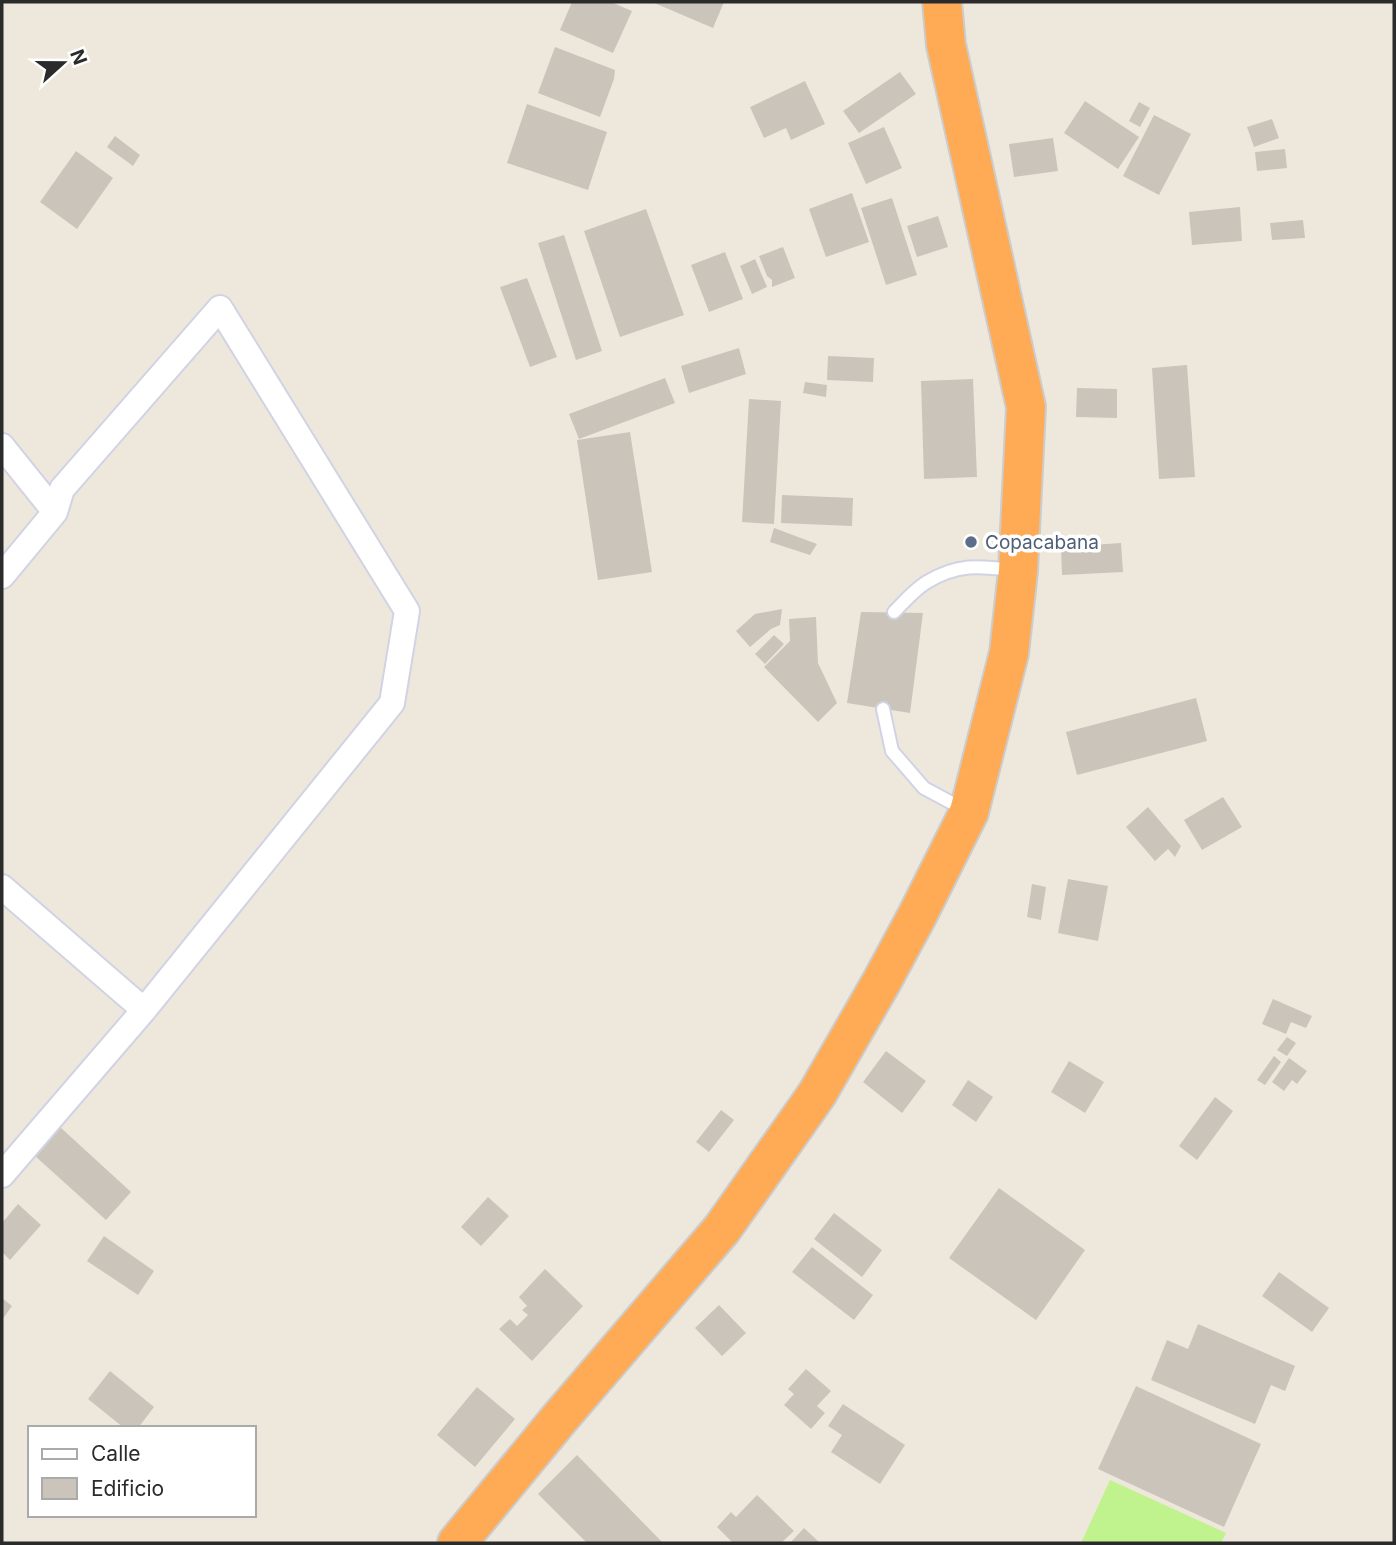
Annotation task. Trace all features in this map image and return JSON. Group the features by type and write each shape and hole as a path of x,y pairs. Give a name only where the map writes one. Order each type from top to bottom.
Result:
{"highway":[{"path":"457,1543 722,1228 809,1105 919,914 969,812 1009,653 1018,571 1026,407 946,45 942,2"}],"street":[{"path":"2,576 55,512 62,489 220,308 407,611 392,703 144,1010 2,1175"},
{"path":"2,446 55,512"},
{"path":"2,887 144,1010"}],"lane":[{"path":"894,612 925,582 955,568 984,566 1018,571"},
{"path":"883,709 892,751 924,789 969,812"}],"green space":[{"path":"1110,1480 1226,1533 1221,1543 1081,1543"}],"building":[{"path":"572,2 611,2 632,11 613,53 560,30"},
{"path":"652,2 724,2 713,28"},
{"path":"555,47 615,70 600,117 538,93"},
{"path":"900,72 916,94 859,133 843,111"},
{"path":"805,81 825,124 791,140 786,128 764,138 750,107"},
{"path":"1085,101 1139,137 1118,169 1064,133"},
{"path":"1139,102 1150,108 1140,127 1129,121"},
{"path":"527,104 607,132 588,190 507,163"},
{"path":"1154,115 1191,134 1159,195 1123,176"},
{"path":"1272,119 1279,138 1254,147 1247,127"},
{"path":"884,127 902,168 866,184 848,143"},
{"path":"115,136 140,155 133,166 107,147"},
{"path":"1053,138 1058,171 1014,177 1009,144"},
{"path":"1285,149 1287,168 1257,171 1255,152"},
{"path":"76,151 113,178 77,229 40,202"},
{"path":"852,193 869,242 826,257 809,209"},
{"path":"892,198 917,275 886,285 861,208"},
{"path":"1240,207 1242,241 1192,245 1189,212"},
{"path":"646,209 684,315 620,337 584,231"},
{"path":"938,216 948,247 917,257 907,226"},
{"path":"1303,220 1305,238 1272,240 1270,223"},
{"path":"564,235 602,351 576,360 538,243"},
{"path":"783,247 795,278 772,287 772,280 767,276 759,256"},
{"path":"725,252 743,299 709,312 691,265"},
{"path":"755,259 767,287 752,294 740,266"},
{"path":"527,278 557,357 530,367 500,287"},
{"path":"739,348 746,374 689,393 681,366"},
{"path":"828,356 874,358 873,382 827,380"},
{"path":"1187,365 1195,477 1159,479 1152,368"},
{"path":"665,378 675,403 579,439 569,414"},
{"path":"973,379 977,477 924,479 921,381"},
{"path":"805,382 827,385 826,397 803,393"},
{"path":"1077,388 1117,389 1117,418 1076,417"},
{"path":"749,399 781,401 774,524 742,522"},
{"path":"630,432 652,572 598,580 577,440"},
{"path":"782,495 853,498 852,526 781,523"},
{"path":"774,528 817,544 810,555 770,542"},
{"path":"1121,543 1123,572 1062,575 1061,547"},
{"path":"782,609 780,625 750,647 736,631 755,614"},
{"path":"861,612 923,613 910,713 847,703"},
{"path":"816,617 818,663 837,703 818,722 764,667 790,641 789,619"},
{"path":"774,635 784,644 765,664 755,654"},
{"path":"1196,698 1207,741 1077,775 1066,732"},
{"path":"1223,797 1242,827 1202,850 1184,820"},
{"path":"1148,807 1181,846 1175,857 1168,849 1155,861 1126,827"},
{"path":"1068,879 1108,886 1098,941 1058,933"},
{"path":"1032,884 1046,887 1041,920 1027,917"},
{"path":"1273,999 1312,1016 1306,1028 1291,1022 1286,1034 1262,1024"},
{"path":"1287,1037 1296,1043 1287,1056 1277,1050"},
{"path":"886,1051 926,1081 902,1113 863,1082"},
{"path":"1274,1056 1281,1062 1265,1085 1257,1080"},
{"path":"1289,1058 1307,1071 1297,1084 1292,1080 1284,1091 1272,1082"},
{"path":"1069,1061 1104,1082 1085,1113 1051,1092"},
{"path":"968,1080 993,1097 976,1122 952,1105"},
{"path":"1215,1097 1233,1111 1197,1160 1179,1146"},
{"path":"721,1110 734,1120 709,1152 696,1142"},
{"path":"60,1127 131,1192 106,1220 35,1156"},
{"path":"999,1188 1085,1250 1036,1320 949,1258"},
{"path":"488,1197 509,1216 481,1246 461,1227"},
{"path":"18,1204 41,1225 10,1260 2,1252 2,1223"},
{"path":"834,1213 882,1250 862,1277 814,1239"},
{"path":"104,1236 154,1271 138,1295 87,1261"},
{"path":"812,1247 873,1295 854,1320 792,1272"},
{"path":"545,1269 583,1306 532,1361 499,1329 510,1319 517,1326 528,1315 522,1310 527,1306 519,1297"},
{"path":"1279,1272 1329,1308 1312,1332 1262,1296"},
{"path":"2,1298 12,1306 2,1320"},
{"path":"719,1305 746,1333 722,1356 695,1328"},
{"path":"1198,1324 1295,1366 1285,1391 1271,1385 1255,1424 1151,1380 1167,1340 1188,1349"},
{"path":"806,1369 831,1391 817,1406 825,1413 811,1429 784,1405 794,1394 788,1389"},
{"path":"110,1371 154,1407 140,1426 122,1426 88,1399"},
{"path":"1136,1386 1261,1444 1224,1527 1098,1469"},
{"path":"477,1387 515,1419 475,1467 437,1435"},
{"path":"843,1404 905,1445 880,1484 831,1452 842,1435 828,1426"},
{"path":"577,1455 663,1543 587,1543 538,1494"},
{"path":"757,1495 794,1531 781,1543 733,1543 717,1527 731,1512 736,1517"},
{"path":"804,1528 820,1543 790,1543"}],"place":[{"name":"Copacabana","path":"971,542"}]}
